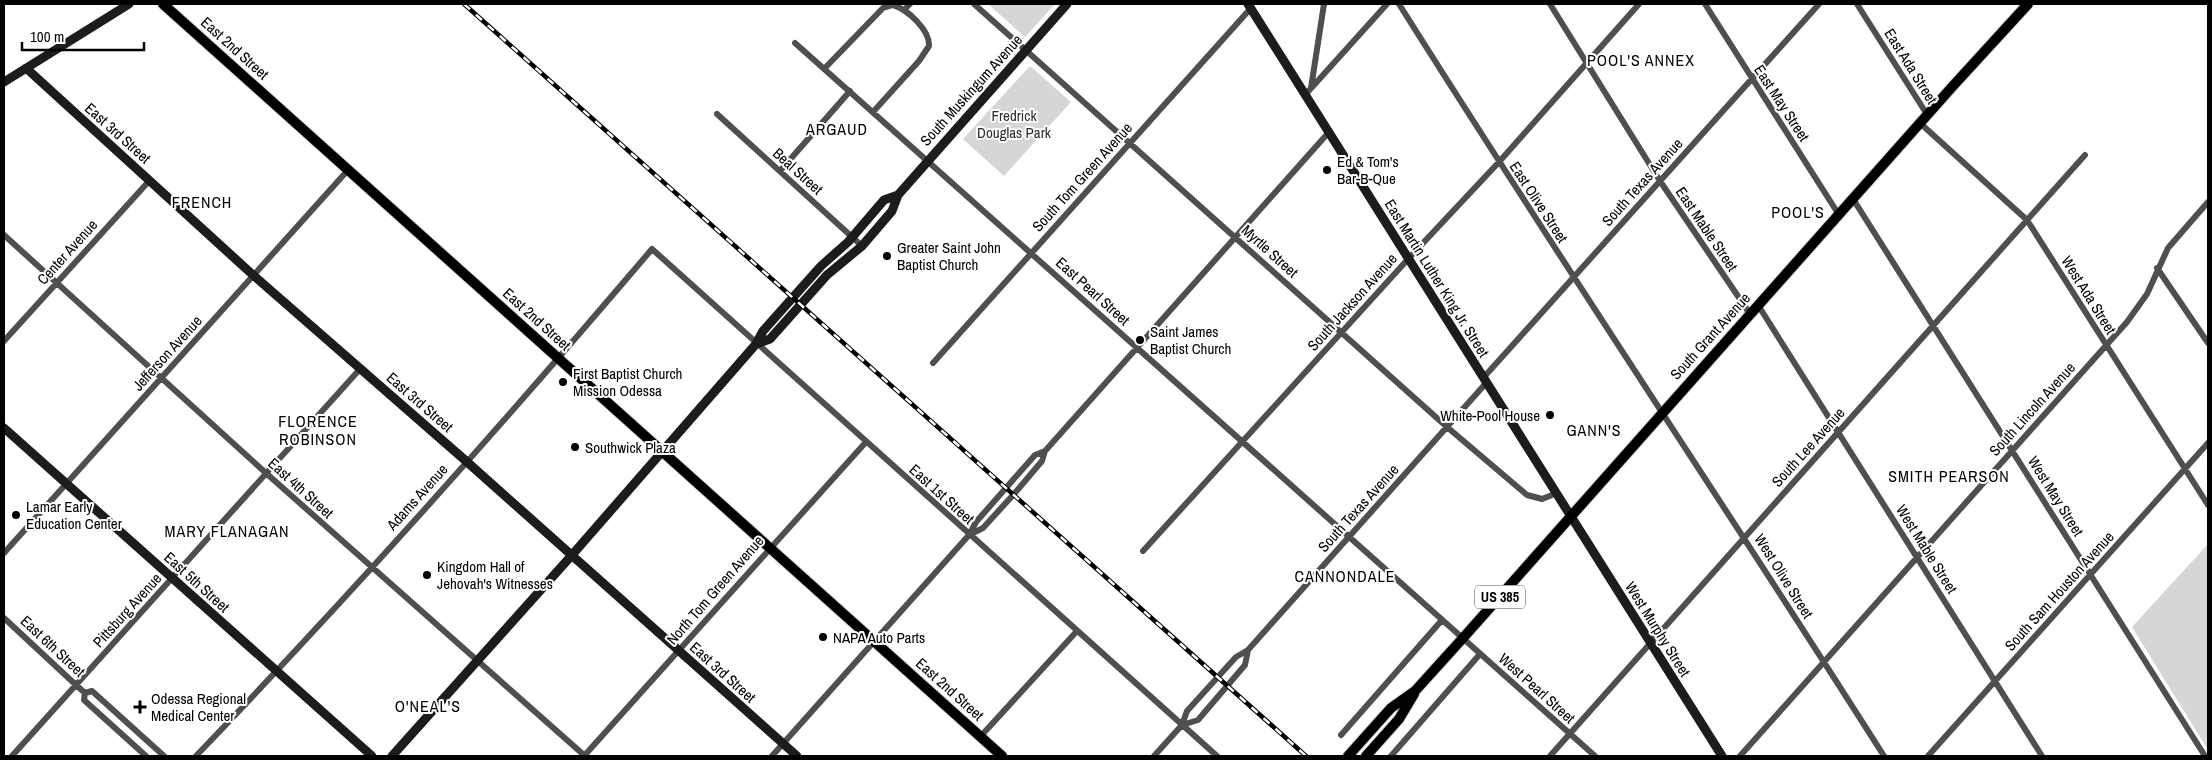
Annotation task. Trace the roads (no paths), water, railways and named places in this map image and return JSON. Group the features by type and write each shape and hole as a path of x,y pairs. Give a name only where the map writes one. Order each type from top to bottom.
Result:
{"main road":[{"name":"East 2nd Street","path":"163,4 1002,756"},
{"name":"South Grant Avenue","path":"1348,756 1391,708 1415,690 1463,638 1663,411 2028,4"},
{"name":"South Grant Avenue","path":"1366,756 1399,719 1415,690"}],"street":[{"path":"4,82 129,4"},
{"path":"905,9 910,4"},
{"name":"Myrtle Street","path":"974,4 1447,427 1527,495 1542,499 1557,493"},
{"name":"South Muskingum Avenue","path":"756,344 770,339 827,275 862,246 892,211 898,195 927,160 1067,4"},
{"path":"1308,92 1324,4"},
{"path":"1308,92 1387,4"},
{"name":"East Olive Street","path":"1400,4 1573,277 1663,411"},
{"name":"East Mable Street","path":"1550,4 1660,181 1750,314"},
{"name":"South Jackson Avenue","path":"1143,551 1409,258 1499,162 1639,4"},
{"name":"East May Street","path":"1705,4 1839,215"},
{"name":"South Texas Avenue","path":"1182,725 1187,711 1236,657 1248,650 1447,427 1485,379 1573,277 1819,4"},
{"name":"East Ada Street","path":"1857,4 1924,120"},
{"path":"824,68 882,8 894,5 905,9 927,36 930,46 873,112"},
{"name":"East Martin Luther King Jr. Street","path":"1249,6 1308,92 1329,132 1571,516"},
{"name":"South Tom Green Avenue","path":"932,363 1249,6"},
{"name":"East Pearl Street","path":"795,42 1463,638"},
{"name":"East 3rd Street","path":"26,68 253,275 466,461 797,756"},
{"path":"780,171 850,91"},
{"name":"Beal Street","path":"717,114 862,246"},
{"name":"West Ada Street","path":"1924,120 2028,220 2208,505"},
{"path":"772,756 970,535 976,522 1035,455 1045,450 1329,132"},
{"name":"South Lee Avenue","path":"1550,756 2086,155"},
{"name":"Jefferson Avenue","path":"4,553 348,170"},
{"name":"Center Avenue","path":"4,341 150,180"},
{"name":"South Muskingum Avenue","path":"756,344 763,331 821,266 852,237 884,200 898,195"},
{"name":"West May Street","path":"1853,199 2205,756"},
{"name":"South Lincoln Avenue","path":"1740,756 2138,310 2157,268 2176,237 2208,202"},
{"name":"East 4th Street","path":"4,235 162,377 266,474 584,756"},
{"name":"Adams Avenue","path":"196,756 277,671 559,359 652,249"},
{"name":"East 1st Street","path":"652,249 1217,756"},
{"path":"2157,268 2208,344"},
{"name":"West Mable Street","path":"1758,305 2042,756"},
{"path":"392,756 572,555 756,344"},
{"name":"Pittsburg Avenue","path":"12,756 360,369"},
{"name":"West Olive Street","path":"1663,411 1884,756"},
{"name":"East 5th Street","path":"4,428 372,756"},
{"name":"North Tom Green Avenue","path":"584,756 866,442"},
{"name":"South Sam Houston Avenue","path":"1928,756 2208,443"},
{"path":"970,535 983,528 1014,494 1042,461 1045,450"},
{"name":"West Murphy Street","path":"1571,516 1722,756"},
{"name":"East 6th Street","path":"4,618 76,685 86,693 92,692 164,756"},
{"path":"1342,735 1442,620"},
{"path":"980,737 1077,631"},
{"name":"West Pearl Street","path":"1463,638 1595,756"},
{"name":"South Texas Avenue","path":"1182,725 1198,720 1245,665 1248,650"},
{"path":"1391,756 1480,654"},
{"name":"East 6th Street","path":"86,693 84,700 146,756"},
{"path":"1154,756 1182,725"}],"railway":[{"path":"464,4 1306,756"}],"place":[{"name":"Ed & Tom's Bar-B-Que","path":"1327,170"},
{"name":"Greater Saint John Baptist Church","path":"887,256"},
{"name":"Saint James Baptist Church","path":"1140,340"},
{"name":"First Baptist Church Mission Odessa","path":"563,382"},
{"name":"White-Pool House","path":"1550,415"},
{"name":"Southwick Plaza","path":"575,447"},
{"name":"Lamar Early Education Center","path":"16,515"},
{"name":"Kingdom Hall of Jehovah's Witnesses","path":"427,575"},
{"name":"NAPA Auto Parts","path":"823,637"},
{"name":"Odessa Regional Medical Center","path":"140,707"}],"district":[{"name":"POOL'S ANNEX","path":"1641,60"},
{"name":"ARGAUD","path":"837,129"},
{"name":"FRENCH","path":"202,202"},
{"name":"POOL'S","path":"1798,212"},
{"name":"FLORENCE ROBINSON","path":"318,430"},
{"name":"GANN'S","path":"1594,430"},
{"name":"SMITH PEARSON","path":"1949,476"},
{"name":"MARY FLANAGAN","path":"227,531"},
{"name":"CANNONDALE","path":"1345,576"},
{"name":"O'NEAL'S","path":"428,706"}],"park label":[{"name":"Fredrick Douglas Park","path":"1014,124"}]}
